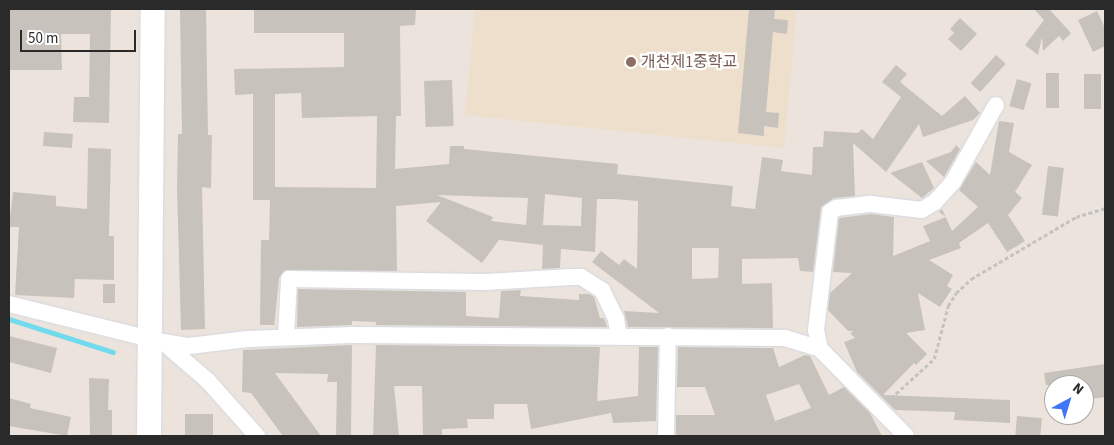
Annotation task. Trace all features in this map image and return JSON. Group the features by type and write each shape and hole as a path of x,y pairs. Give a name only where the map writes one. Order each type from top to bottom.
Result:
{"main road":[{"path":"149,436 156,340 153,9"}],"street":[{"path":"820,349 816,330 830,212 836,208 871,204 922,210 935,202 953,182 996,105"},
{"path":"286,337 289,280 486,282 571,278 582,278 602,290 616,319 619,336"},
{"path":"9,304 156,340 189,346 286,337 776,337 806,342 820,349 880,407 906,436"},
{"path":"666,436 668,336"},
{"path":"156,340 208,381 257,436"}],"path":[{"path":"880,407 934,359 948,306 956,292 971,279 1076,217 1105,208"}],"shaded area":[{"name":"개천제1중학교","path":"475,9 797,9 784,148 465,115"}],"building":[{"path":"9,9 111,9 109,123 73,122 74,97 89,97 90,34 61,34 62,70 9,70"},
{"path":"180,9 206,9 208,135 212,135 211,188 202,187 205,329 181,330 177,187 178,134 182,134"},
{"path":"254,9 416,9 415,25 400,26 401,116 396,116 395,169 449,164 450,146 464,146 464,149 618,164 617,174 733,186 731,206 755,209 762,157 783,160 781,171 812,175 813,147 823,147 824,131 858,133 862,129 873,139 901,97 882,82 896,65 907,74 900,82 942,116 965,96 980,113 973,120 923,137 919,124 886,172 853,143 855,196 834,198 821,207 813,272 800,271 798,258 742,259 742,284 772,283 773,328 628,327 624,311 659,313 592,262 601,251 619,265 624,259 637,269 638,201 597,199 595,252 561,249 560,268 542,269 543,245 499,240 482,263 426,221 441,202 396,206 397,271 285,270 279,278 274,328 274,325 260,325 261,240 269,240 270,200 253,200 253,94 235,95 234,69 344,67 344,33 254,33","holes":["301,93 302,118 377,116 376,188 275,187 275,94","545,194 582,198 581,226 543,225","437,195 528,198 526,225 491,221 493,217","692,248 719,248 718,278 692,279"]},
{"path":"749,9 775,9 774,19 788,20 787,34 773,32 766,112 779,113 778,128 764,126 764,136 738,133"},
{"path":"1034,9 1049,9 1071,33 1063,41 1059,36 1043,51 1042,37 1038,55 1025,45 1044,20"},
{"path":"1097,11 1105,28 1105,46 1093,52 1078,20"},
{"path":"960,18 977,34 961,51 948,39 954,33 950,29"},
{"path":"996,55 1006,64 980,92 971,83"},
{"path":"1046,73 1059,73 1059,108 1046,108"},
{"path":"1084,74 1101,74 1101,109 1084,109"},
{"path":"1017,79 1031,83 1024,110 1009,106"},
{"path":"452,80 454,126 426,127 424,81"},
{"path":"999,121 1014,123 1009,152 1032,165 1015,192 1022,198 1008,215 1025,241 1007,252 988,223 959,243 961,248 929,260 953,275 947,286 952,289 940,307 918,293 925,330 906,333 927,354 916,365 914,363 883,395 1010,400 1010,423 954,420 955,412 895,410 857,372 844,342 855,338 850,333 854,331 848,331 828,310 830,293 852,273 833,272 839,218 871,214 894,217 893,256 930,241 923,226 946,217 952,231 978,207 959,190 976,162 990,175"},
{"path":"44,132 73,134 72,148 43,146"},
{"path":"956,145 960,149 944,177 926,161 951,152"},
{"path":"88,148 111,149 109,236 114,236 114,280 75,279 74,298 15,295 19,227 9,227 13,192 56,196 56,206 87,209"},
{"path":"922,162 934,188 922,198 890,173"},
{"path":"1048,166 1064,168 1058,217 1042,215"},
{"path":"942,209 945,217 939,212"},
{"path":"103,284 115,284 115,303 103,303"},
{"path":"298,289 466,292 466,316 499,318 501,291 521,290 520,296 579,300 579,294 589,294 594,297 600,318 604,318 607,327 376,325 376,322 352,321 352,325 297,327"},
{"path":"9,336 57,348 51,373 9,362"},
{"path":"352,345 351,436 336,436 337,382 327,382 328,374 275,373 321,436 283,436 251,393 242,392 243,350"},
{"path":"376,345 600,347 597,401 638,396 639,347 658,347 656,421 613,423 611,413 531,429 527,404 494,404 494,419 467,419 468,428 442,429 442,436 423,436 422,386 394,386 399,436 373,436"},
{"path":"678,347 773,348 779,367 805,355 810,356 829,395 844,387 870,413 882,436 679,436 676,434 676,415 715,415 705,387 677,387","holes":["799,384 811,408 775,421 766,395"]},
{"path":"1105,364 1105,397 1094,399 1094,375 1044,375 1044,373"},
{"path":"89,378 109,379 108,410 112,410 112,436 90,436"},
{"path":"9,398 31,404 30,408 71,417 67,436 9,426"},
{"path":"185,414 213,414 213,436 185,436"},
{"path":"1017,416 1042,418 1040,436 1015,436"}],"waterway":[{"path":"9,319 113,352"}],"place":[{"name":"개천제1중학교","path":"631,62"}]}
